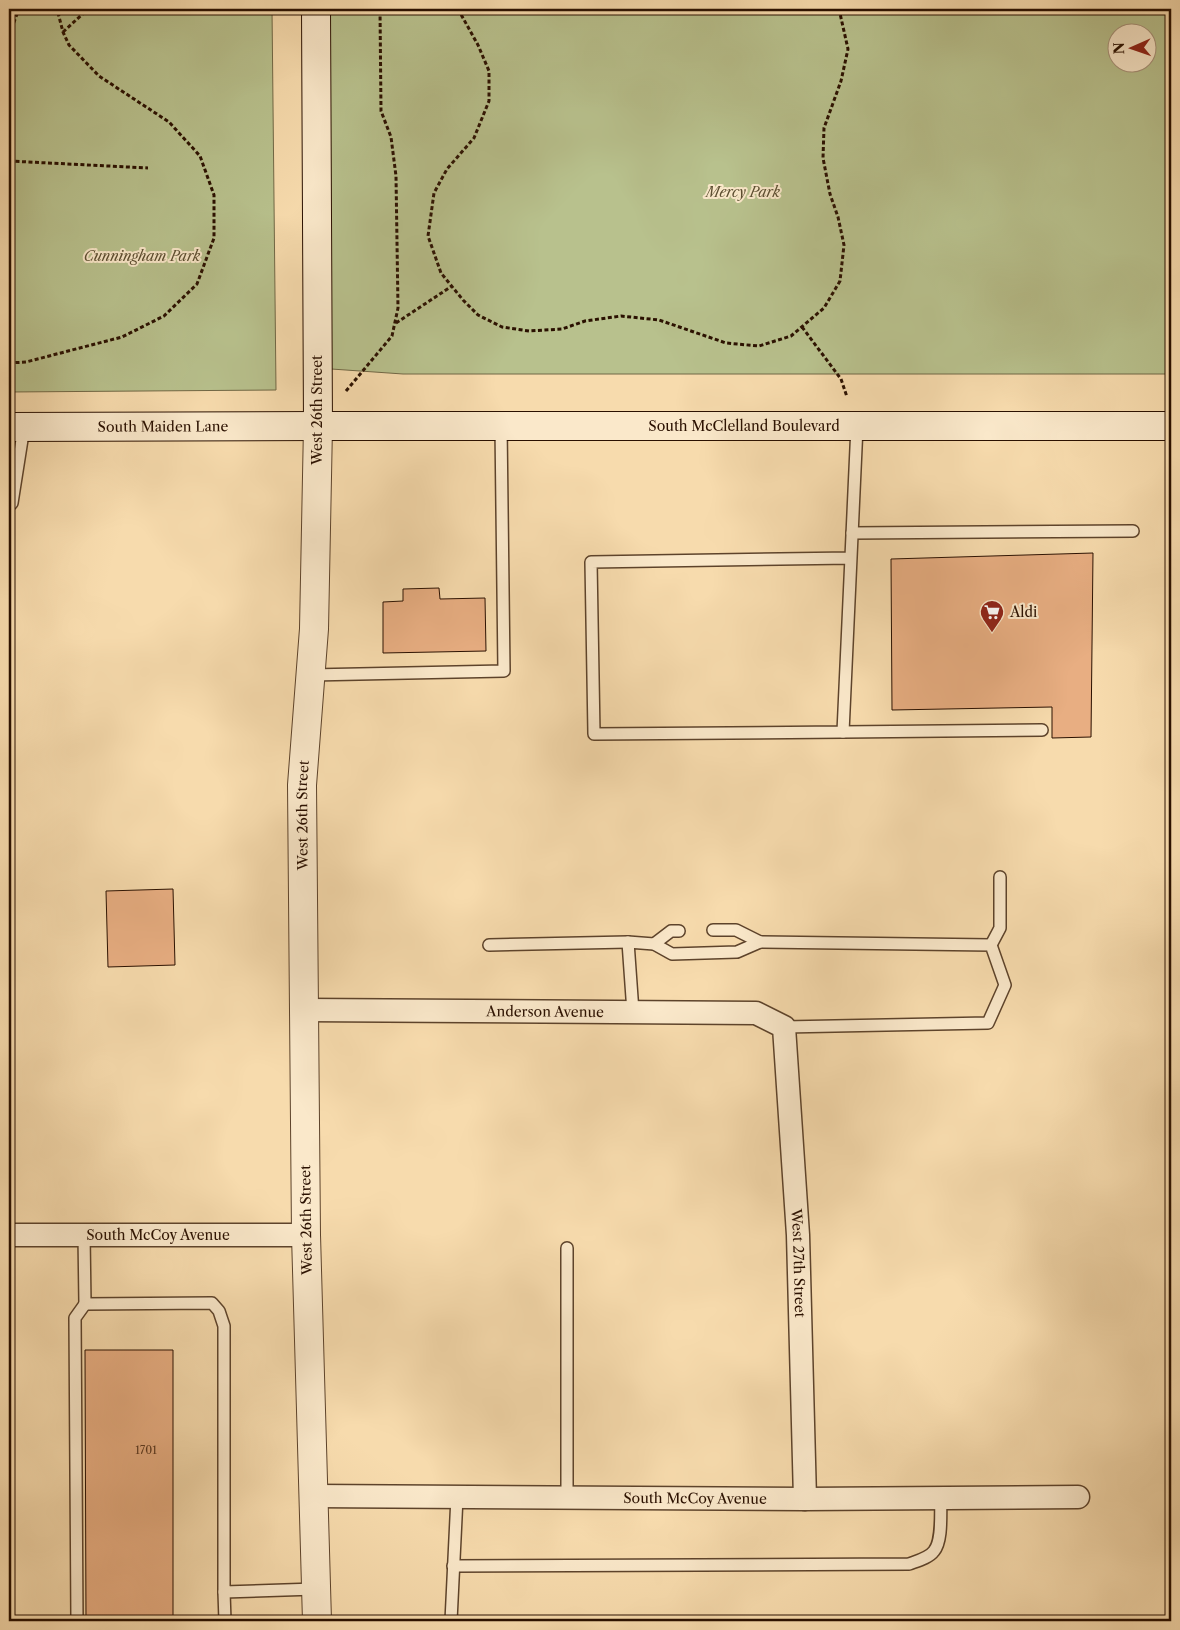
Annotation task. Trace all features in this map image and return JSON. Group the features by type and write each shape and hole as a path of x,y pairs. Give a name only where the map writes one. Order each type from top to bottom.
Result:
{"main road":[{"name":"West 26th Street","path":"316,9 318,426 314,629 302,786 306,1235 317,1621"},
{"name":"South McClelland Boulevard","path":"318,426 1171,426"},
{"name":"South Maiden Lane","path":"16,427 318,426"}],"street":[{"name":"Anderson Avenue","path":"304,1010 756,1013 784,1027"},
{"name":"West 27th Street","path":"784,1027 798,1235 805,1499"},
{"name":"South McCoy Avenue","path":"9,1235 306,1235"},
{"name":"South McCoy Avenue","path":"313,1496 805,1499 1078,1497"}],"lane":[{"path":"311,675 504,671 501,426"},
{"path":"843,732 857,426"},
{"path":"9,506 12,503 16,427"},
{"path":"852,533 1133,531"},
{"path":"851,558 591,562 594,734 1042,730"},
{"path":"784,1027 988,1023 1005,985 991,945 1000,928 1000,877"},
{"path":"713,930 736,930 760,942"},
{"path":"654,944 671,932 679,931"},
{"path":"489,945 628,942 654,944 672,954 737,952 760,942 991,945"},
{"path":"628,942 633,1012"},
{"path":"77,1621 76,1318 86,1304 84,1235"},
{"path":"566,1497 567,1248"},
{"path":"86,1304 212,1302 219,1311 224,1326 225,1621"},
{"path":"451,1621 457,1497"},
{"path":"454,1566 909,1564 922,1559 934,1550 939,1538 941,1498"},
{"path":"224,1592 316,1589"}],"path":[{"path":"9,35 19,9"},
{"path":"9,363 26,362 122,337 164,316 197,284 214,238 214,195 200,156 169,122 99,76 70,45 63,32 57,9"},
{"path":"63,32 88,9"},
{"path":"318,426 392,336 398,308 396,176 391,137 381,111 380,9"},
{"path":"458,9 478,45 489,71 489,100 474,138 446,169 434,193 428,236 441,273 452,286 478,315 502,327 529,332 562,329 585,321 621,316 658,320 726,342 759,346 791,336 824,308 840,281 844,245 838,217 830,194 823,158 824,128 841,81 848,49 839,9"},
{"path":"9,161 148,168"},
{"path":"395,323 452,286"},
{"path":"802,327 841,379 857,426"}],"green space":[{"name":"Cunningham Park","path":"9,9 272,9 276,390 9,392"},
{"name":"Mercy Park","path":"315,9 1171,9 1171,374 403,374 317,368"}],"building":[{"name":"Aldi","path":"1093,553 1091,737 1052,738 1052,707 892,710 891,559"},
{"path":"439,588 440,599 485,598 486,651 383,653 383,602 403,601 403,589"},
{"path":"173,889 175,965 108,967 106,891"},
{"path":"85,1350 173,1350 173,1621 86,1621"}],"place":[{"name":"Aldi","path":"992,633"}]}
